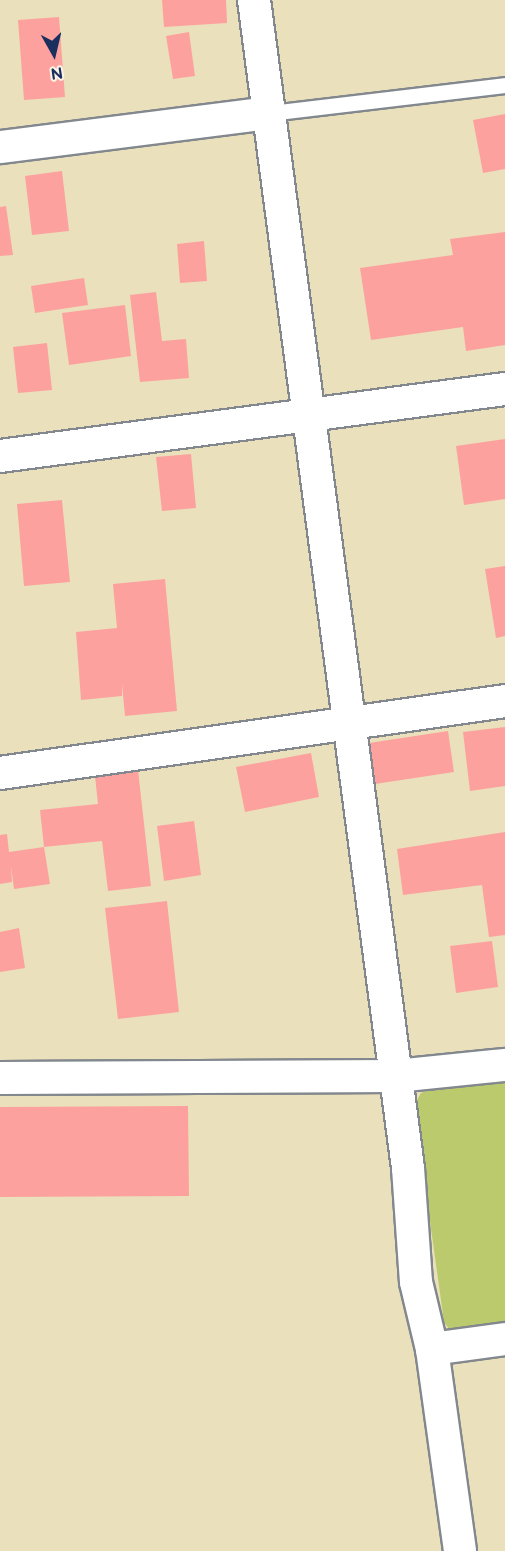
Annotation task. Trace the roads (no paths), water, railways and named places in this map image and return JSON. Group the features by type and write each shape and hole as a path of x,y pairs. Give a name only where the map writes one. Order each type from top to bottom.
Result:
{"street":[{"path":"254,0 412,1196 416,1282 432,1349 460,1551"},
{"path":"0,147 270,113"},
{"path":"0,456 309,418 505,389"},
{"path":"0,773 505,701"},
{"path":"0,1078 396,1076 505,1065"},
{"path":"432,1349 505,1339"}],"lane":[{"path":"270,113 505,85"}]}
